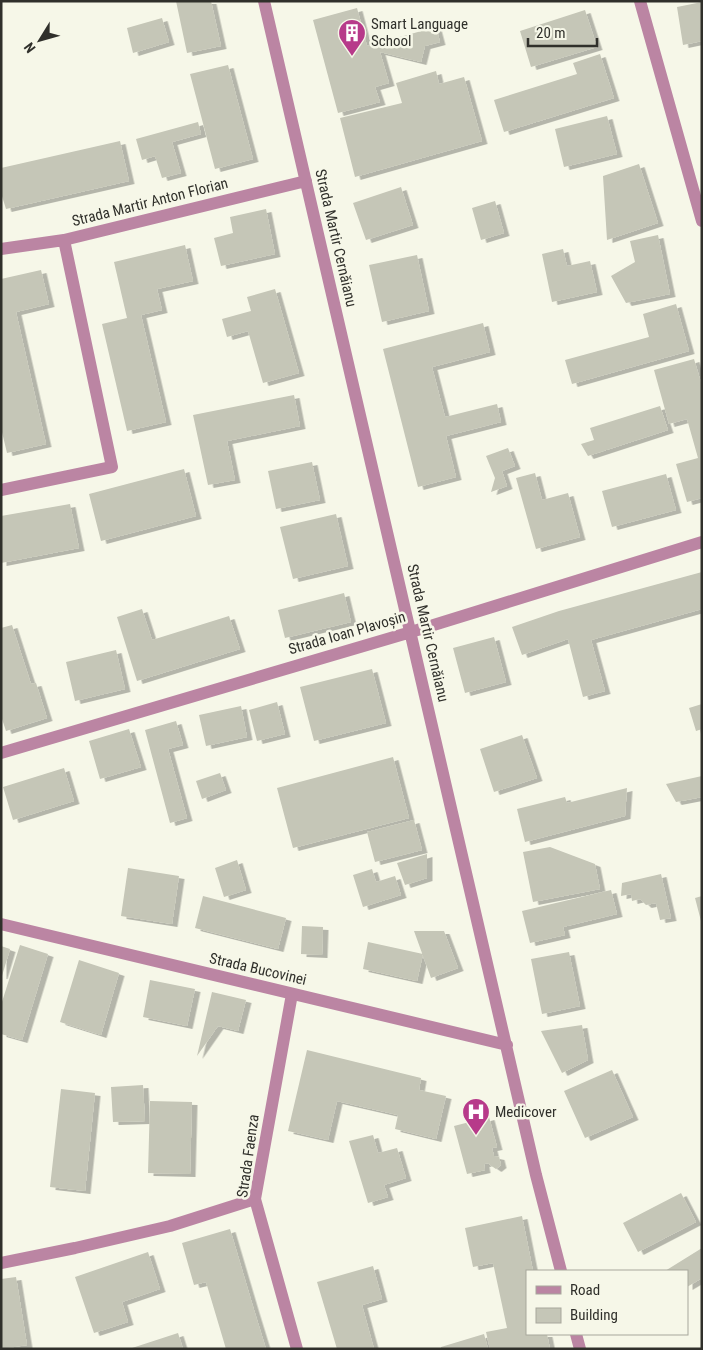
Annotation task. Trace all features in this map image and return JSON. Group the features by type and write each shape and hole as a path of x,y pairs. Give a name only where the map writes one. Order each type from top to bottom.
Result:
{"street":[{"name":"Strada Martir Cernăianu","path":"264,1 561,1270"},
{"path":"640,1 702,221"},
{"name":"Strada Martir Anton Florian","path":"1,249 64,240 306,181"},
{"path":"1,490 112,467 64,240"},
{"name":"Strada Ioan Plavoșin","path":"1,753 411,632 702,542"},
{"name":"Strada Bucovinei","path":"1,924 507,1045"},
{"name":"Strada Faenza","path":"292,994 255,1199 296,1349"},
{"path":"1,1263 170,1226 255,1199"},
{"path":"576,1335 580,1349"}],"building":[{"path":"176,1 211,1 221,46 187,53"},
{"path":"702,2 702,41 683,45 677,7"},
{"name":"Smart Language School","path":"357,8 367,46 436,27 440,42 425,46 421,62 380,52 389,83 375,87 380,102 338,113 313,20"},
{"path":"585,10 597,47 531,67 520,31"},
{"path":"162,18 169,42 133,53 127,28"},
{"path":"600,54 614,98 504,132 494,100 577,74 573,63"},
{"path":"228,65 253,159 215,169 190,74"},
{"path":"436,71 439,84 464,77 482,141 355,177 340,118 402,103 396,83"},
{"path":"607,116 617,154 564,167 555,129"},
{"path":"198,122 201,134 172,142 181,173 162,178 155,156 142,160 136,139"},
{"path":"120,141 129,181 6,209 1,193 1,168"},
{"path":"639,164 658,223 607,240 603,176"},
{"path":"401,187 413,225 366,240 353,203"},
{"path":"495,201 504,233 481,240 472,208"},
{"path":"266,209 275,254 221,266 214,238 233,233 230,217"},
{"path":"658,235 670,294 626,303 611,276 635,262 630,241"},
{"path":"185,245 193,281 157,289 162,310 141,315 166,422 127,431 102,324 127,318 114,262"},
{"path":"563,249 567,266 590,261 597,292 552,302 542,254"},
{"path":"417,255 429,311 382,322 369,265"},
{"path":"41,270 49,304 16,312 46,444 7,453 1,428 1,279"},
{"path":"275,289 299,373 263,383 248,331 227,337 222,319 251,311 247,297"},
{"path":"676,304 689,351 572,384 565,360 649,337 643,314"},
{"path":"483,323 490,352 432,367 445,417 497,404 501,422 446,436 456,477 418,487 383,349"},
{"path":"694,359 702,386 702,498 687,502 676,464 698,458 687,419 669,424 654,370"},
{"path":"294,395 300,426 227,441 235,480 208,485 193,415"},
{"path":"660,406 668,430 588,456 581,444 594,440 590,428"},
{"path":"508,448 515,466 502,471 507,486 491,492 495,478 486,456"},
{"path":"312,462 320,500 276,509 268,471"},
{"path":"184,469 196,516 101,541 89,494"},
{"path":"535,473 542,500 568,493 580,537 536,549 516,478"},
{"path":"666,474 676,510 612,527 602,491"},
{"path":"70,504 79,548 1,563 1,516"},
{"path":"336,514 348,566 293,579 280,527"},
{"path":"702,572 702,609 591,640 605,691 583,697 568,639 522,655 512,627 559,611"},
{"path":"344,593 351,622 285,638 278,610"},
{"path":"142,609 152,640 229,616 240,649 137,681 117,617"},
{"path":"12,625 31,684 36,683 47,718 6,731 1,716 1,628"},
{"path":"494,637 506,682 465,693 453,648"},
{"path":"116,650 125,689 75,701 66,662"},
{"path":"372,669 386,723 314,741 300,687"},
{"path":"277,702 285,734 257,741 249,710"},
{"path":"702,704 702,729 696,731 689,708"},
{"path":"241,706 247,737 206,746 199,715"},
{"path":"176,721 183,745 168,749 187,818 170,823 145,730"},
{"path":"129,729 141,767 100,779 89,741"},
{"path":"522,735 537,778 494,792 480,749"},
{"path":"393,757 409,818 293,848 277,788"},
{"path":"64,768 74,801 13,820 3,787"},
{"path":"220,773 226,790 202,799 196,781"},
{"path":"702,776 702,797 676,802 666,784"},
{"path":"627,788 625,816 525,842 517,809 565,797 567,803"},
{"path":"414,820 422,850 375,862 367,832"},
{"path":"550,847 595,864 600,889 533,902 523,852"},
{"path":"427,854 427,878 405,885 397,863"},
{"path":"237,860 246,890 224,897 215,868"},
{"path":"128,868 179,876 172,924 121,916"},
{"path":"372,869 376,882 395,876 401,895 363,907 353,875"},
{"path":"661,874 671,918 660,920 656,903 646,905 640,899 632,901 631,894 621,896 622,883"},
{"path":"611,890 617,914 563,927 565,935 530,943 522,911"},
{"path":"203,896 286,918 278,949 195,928"},
{"path":"702,896 702,920 701,921 695,898"},
{"path":"302,926 323,927 322,955 301,954"},
{"path":"414,931 444,931 458,968 431,978"},
{"path":"368,942 423,954 417,981 363,969"},
{"path":"20,945 48,954 22,1040 1,1034 1,1005"},
{"path":"1,946 10,949 2,976 1,976"},
{"path":"569,952 580,1006 542,1014 531,959"},
{"path":"79,960 119,973 101,1035 60,1022"},
{"path":"150,980 195,989 187,1026 143,1017"},
{"path":"212,992 246,1000 238,1031 218,1026 197,1056"},
{"path":"582,1025 588,1060 562,1073 541,1031"},
{"path":"307,1050 421,1078 419,1090 446,1096 436,1139 395,1129 398,1115 337,1101 328,1140 288,1131"},
{"path":"612,1070 633,1117 585,1138 564,1091"},
{"path":"143,1085 145,1121 113,1122 111,1087"},
{"path":"61,1089 95,1093 85,1191 50,1187"},
{"path":"150,1101 192,1102 190,1174 148,1173"},
{"name":"Medicover","path":"489,1117 497,1147 492,1148 494,1156 499,1157 501,1165 496,1169 489,1163 484,1164 485,1170 467,1174 454,1126"},
{"path":"373,1135 378,1153 397,1148 406,1178 384,1185 388,1197 368,1203 349,1141"},
{"path":"681,1193 696,1222 638,1252 623,1223"},
{"path":"522,1216 533,1270 526,1270 526,1335 547,1335 550,1349 490,1349 486,1332 507,1328 493,1263 473,1267 465,1228"},
{"path":"230,1229 266,1349 226,1349 206,1282 194,1285 182,1243"},
{"path":"702,1248 702,1278 688,1286 688,1270 667,1270"},
{"path":"148,1252 160,1289 122,1302 128,1322 94,1333 75,1277"},
{"path":"373,1266 382,1299 362,1305 374,1349 337,1349 317,1282"},
{"path":"16,1277 27,1345 1,1349 1,1279"},
{"path":"178,1333 183,1349 132,1349 132,1348"},
{"path":"484,1334 488,1349 441,1349 441,1347"}],"place":[{"name":"Smart Language School","path":"352,57"},
{"name":"Medicover","path":"476,1136"}]}
